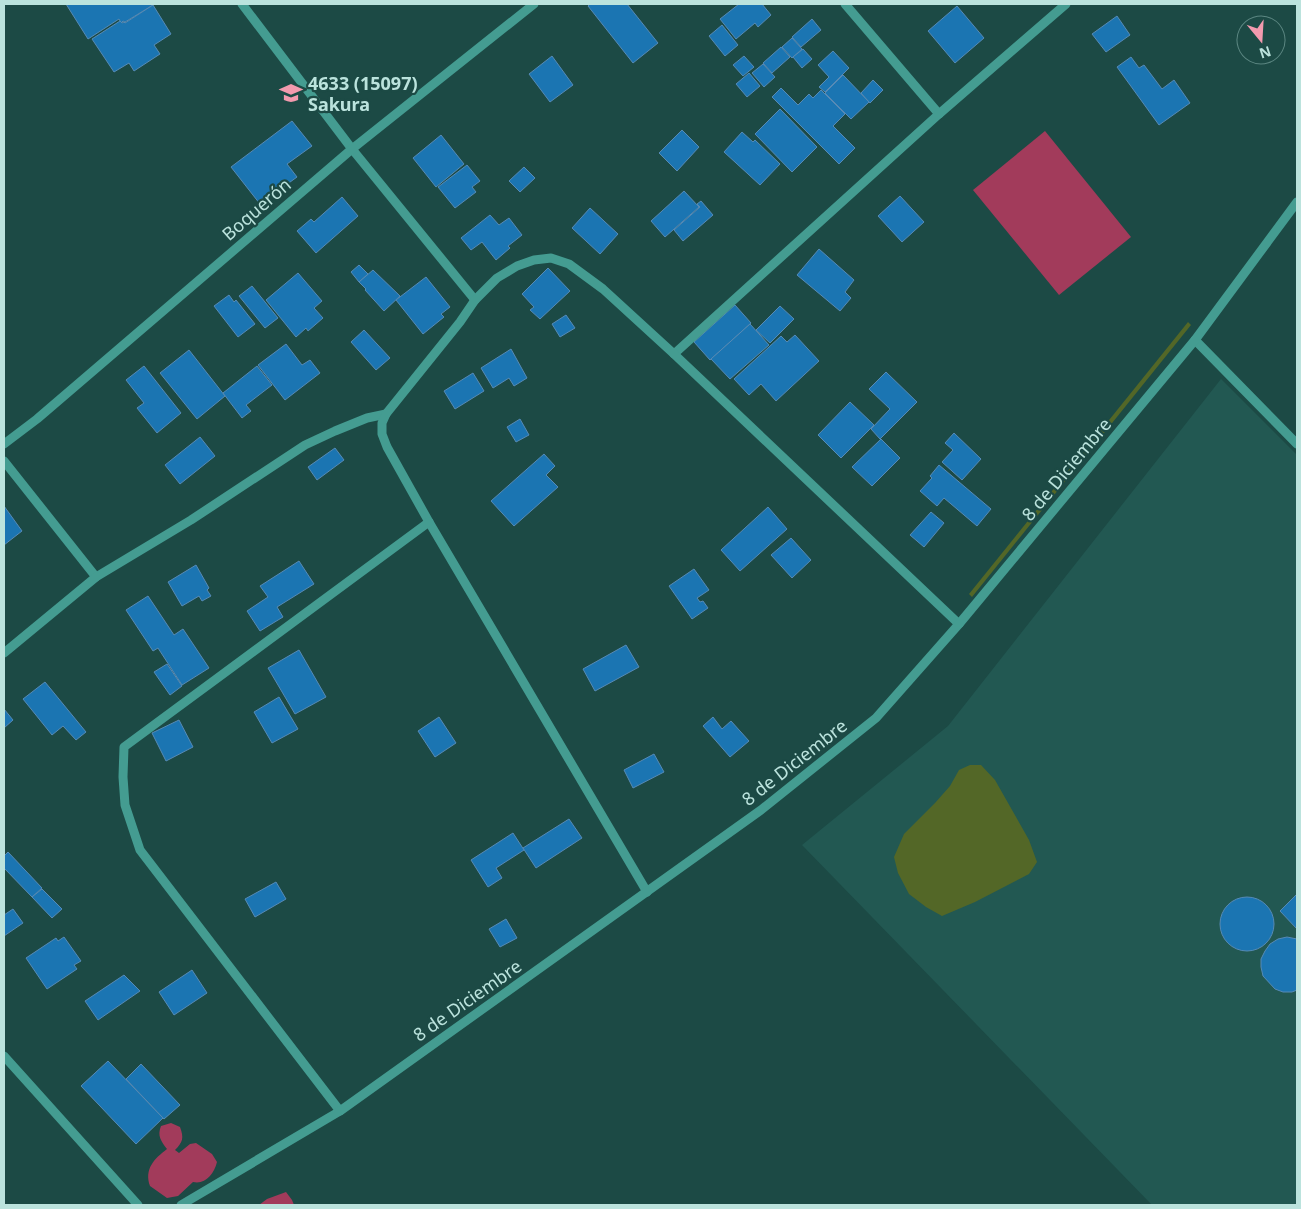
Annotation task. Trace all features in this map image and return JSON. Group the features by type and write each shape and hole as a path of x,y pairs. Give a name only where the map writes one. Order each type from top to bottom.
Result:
{"street":[{"path":"242,4 352,149 475,300"},
{"name":"Boquerón","path":"4,444 37,419 352,149 534,4"},
{"path":"845,4 939,114"},
{"path":"674,354 939,114 1066,4"},
{"name":"8 de Diciembre","path":"181,1205 340,1110 761,810 876,718 959,624 1194,340 1297,202"},
{"path":"647,892 429,522 387,447 382,434 382,423 386,414 460,322 475,300 498,278 517,266 534,260 551,258 568,264 603,289 959,624"},
{"path":"1194,340 1297,444"},
{"path":"4,653 96,577 191,520 305,445 367,418 386,414"},
{"path":"4,461 96,577"},
{"path":"340,1110 140,850 125,805 122,778 124,747 429,522"},
{"path":"4,1056 138,1205"}],"shaded area":[{"path":"1045,131 1131,237 1059,295 973,190"},
{"path":"1188,322 1191,325 972,597 969,594"},
{"path":"1221,379 1297,455 1297,1205 1152,1205 802,845 948,726"},
{"path":"970,765 981,765 995,780 1029,840 1037,862 1029,874 975,902 942,916 909,894 898,873 894,857 904,834 950,786 959,770"},
{"path":"171,1123 180,1127 182,1134 180,1145 175,1150 179,1153 190,1144 196,1143 212,1154 217,1162 214,1171 208,1178 201,1182 193,1182 178,1196 167,1198 150,1186 148,1174 154,1161 167,1149 160,1138 161,1126"},
{"path":"286,1192 294,1205 259,1205 267,1199"}],"building":[{"path":"66,4 153,5 125,22 121,23 119,19 88,39"},
{"path":"590,4 627,4 658,43 633,63 588,6"},
{"path":"739,4 762,4 771,15 758,27 755,23 736,39 720,19"},
{"path":"153,5 171,34 154,45 160,54 134,71 129,63 114,72 92,39 120,21 125,23"},
{"path":"957,6 984,38 955,63 928,31"},
{"path":"1117,16 1130,35 1106,52 1092,34"},
{"path":"812,19 821,30 801,47 792,37"},
{"path":"722,25 738,45 725,56 709,36"},
{"path":"792,38 802,49 792,58 782,47"},
{"path":"781,47 790,57 772,73 763,63"},
{"path":"803,49 812,59 802,68 793,57"},
{"path":"833,51 849,68 825,92 819,87 829,77 818,65"},
{"path":"552,56 573,85 550,102 529,74"},
{"path":"744,56 754,67 743,76 733,65"},
{"path":"1131,57 1139,68 1144,65 1162,89 1174,80 1190,103 1159,125 1117,67"},
{"path":"763,64 775,77 764,87 752,73"},
{"path":"749,73 760,86 747,97 736,84"},
{"path":"843,75 869,102 851,119 825,93"},
{"path":"873,80 883,90 870,103 861,93"},
{"path":"781,88 798,105 809,94 813,98 821,90 845,114 833,126 855,148 839,164 772,97"},
{"path":"780,109 817,147 792,172 755,134"},
{"path":"292,121 312,146 287,164 297,177 260,204 231,167"},
{"path":"682,130 699,147 677,171 659,153"},
{"path":"742,132 753,142 755,140 780,164 760,185 724,152"},
{"path":"441,135 464,164 436,187 413,158"},
{"path":"467,165 480,181 472,187 476,192 455,208 438,187"},
{"path":"524,167 535,178 520,192 509,181"},
{"path":"684,191 699,207 665,237 651,221"},
{"path":"900,196 924,222 902,242 878,216"},
{"path":"342,197 358,216 316,253 297,231 311,219 314,222"},
{"path":"701,201 713,215 683,241 674,230 700,207 697,204"},
{"path":"590,208 618,234 600,254 572,228"},
{"path":"490,215 499,225 509,218 522,235 508,246 510,248 496,260 482,242 471,250 461,238"},
{"path":"819,249 854,280 845,292 851,298 840,311 797,275"},
{"path":"359,265 368,274 359,282 351,272"},
{"path":"548,268 570,291 540,319 530,310 534,307 522,294"},
{"path":"373,270 400,296 384,311 359,282"},
{"path":"298,273 322,301 314,308 323,318 308,331 306,328 296,337 266,300"},
{"path":"426,277 450,307 441,314 444,317 423,334 396,300"},
{"path":"252,286 278,318 265,328 239,296"},
{"path":"229,295 234,302 236,300 255,324 238,337 214,306"},
{"path":"735,305 751,323 710,360 694,342"},
{"path":"780,306 794,319 770,343 756,330"},
{"path":"566,315 575,328 560,337 552,324"},
{"path":"750,324 769,345 730,379 711,359"},
{"path":"364,330 390,358 376,370 351,342"},
{"path":"795,335 819,361 776,401 761,384 749,395 734,379 781,336 787,342"},
{"path":"286,344 302,365 310,360 320,373 285,400 258,365"},
{"path":"511,349 527,378 514,386 509,378 493,388 481,368"},
{"path":"189,350 225,396 197,419 160,373"},
{"path":"144,366 181,413 157,433 137,408 144,403 126,380"},
{"path":"257,366 272,385 246,405 251,411 242,418 223,393"},
{"path":"886,372 917,402 880,439 871,429 890,409 869,389"},
{"path":"473,373 484,391 455,409 444,391"},
{"path":"850,402 874,425 841,458 818,435"},
{"path":"520,419 529,435 516,442 507,427"},
{"path":"954,433 981,459 962,480 942,462 953,450 945,443"},
{"path":"200,437 215,456 180,484 165,465"},
{"path":"881,439 900,458 872,486 852,467"},
{"path":"335,448 344,460 317,480 308,467"},
{"path":"544,454 555,466 546,475 558,487 514,526 491,501"},
{"path":"939,465 991,509 977,526 944,498 937,506 920,491 932,478 930,476"},
{"path":"4,506 22,531 4,545"},
{"path":"768,507 787,529 740,571 721,550"},
{"path":"931,512 944,523 924,547 910,535"},
{"path":"791,538 811,560 792,578 771,555"},
{"path":"299,561 314,584 277,607 283,617 260,631 247,611 268,597 260,586"},
{"path":"196,565 209,588 207,590 211,596 202,601 199,596 182,606 168,582"},
{"path":"694,569 709,590 697,598 700,602 703,601 708,608 692,619 669,586"},
{"path":"148,596 174,635 183,629 209,668 182,685 158,648 153,651 126,610"},
{"path":"626,645 639,667 595,691 583,669"},
{"path":"299,650 326,697 295,714 268,668"},
{"path":"167,664 182,686 170,695 154,672"},
{"path":"45,682 86,732 76,740 63,726 52,735 23,699"},
{"path":"279,697 298,729 272,743 254,712"},
{"path":"4,709 13,720 4,728"},
{"path":"439,717 456,743 435,757 418,731"},
{"path":"713,717 722,729 731,721 749,741 730,757 703,726"},
{"path":"179,720 193,747 166,761 152,733"},
{"path":"654,754 664,772 633,788 624,770"},
{"path":"569,819 582,838 536,868 523,848"},
{"path":"513,833 524,850 496,868 502,878 488,887 471,860"},
{"path":"8,852 42,888 32,897 4,868 4,856"},
{"path":"276,882 286,899 255,917 245,899"},
{"path":"42,889 62,909 52,918 32,897"},
{"path":"1297,894 1297,929 1280,911"},
{"path":"1242,897 1252,897 1262,901 1270,909 1274,924 1270,939 1262,947 1252,951 1242,951 1232,947 1224,939 1220,929 1220,919 1224,909 1232,901"},
{"path":"13,909 23,923 4,936 4,915"},
{"path":"506,919 517,938 500,947 489,929"},
{"path":"64,937 81,961 74,965 77,969 47,989 26,958 56,938 58,941"},
{"path":"1287,937 1297,939 1297,990 1292,992 1283,992 1275,989 1263,976 1261,967 1261,959 1270,944 1278,939"},
{"path":"192,970 207,993 174,1015 159,992"},
{"path":"124,975 140,991 98,1020 85,1001"},
{"path":"108,1061 163,1118 136,1144 81,1086"},
{"path":"141,1064 180,1105 164,1119 126,1079"}],"place":[{"name":"4633 (15097) Sakura","path":"291,93"}]}
